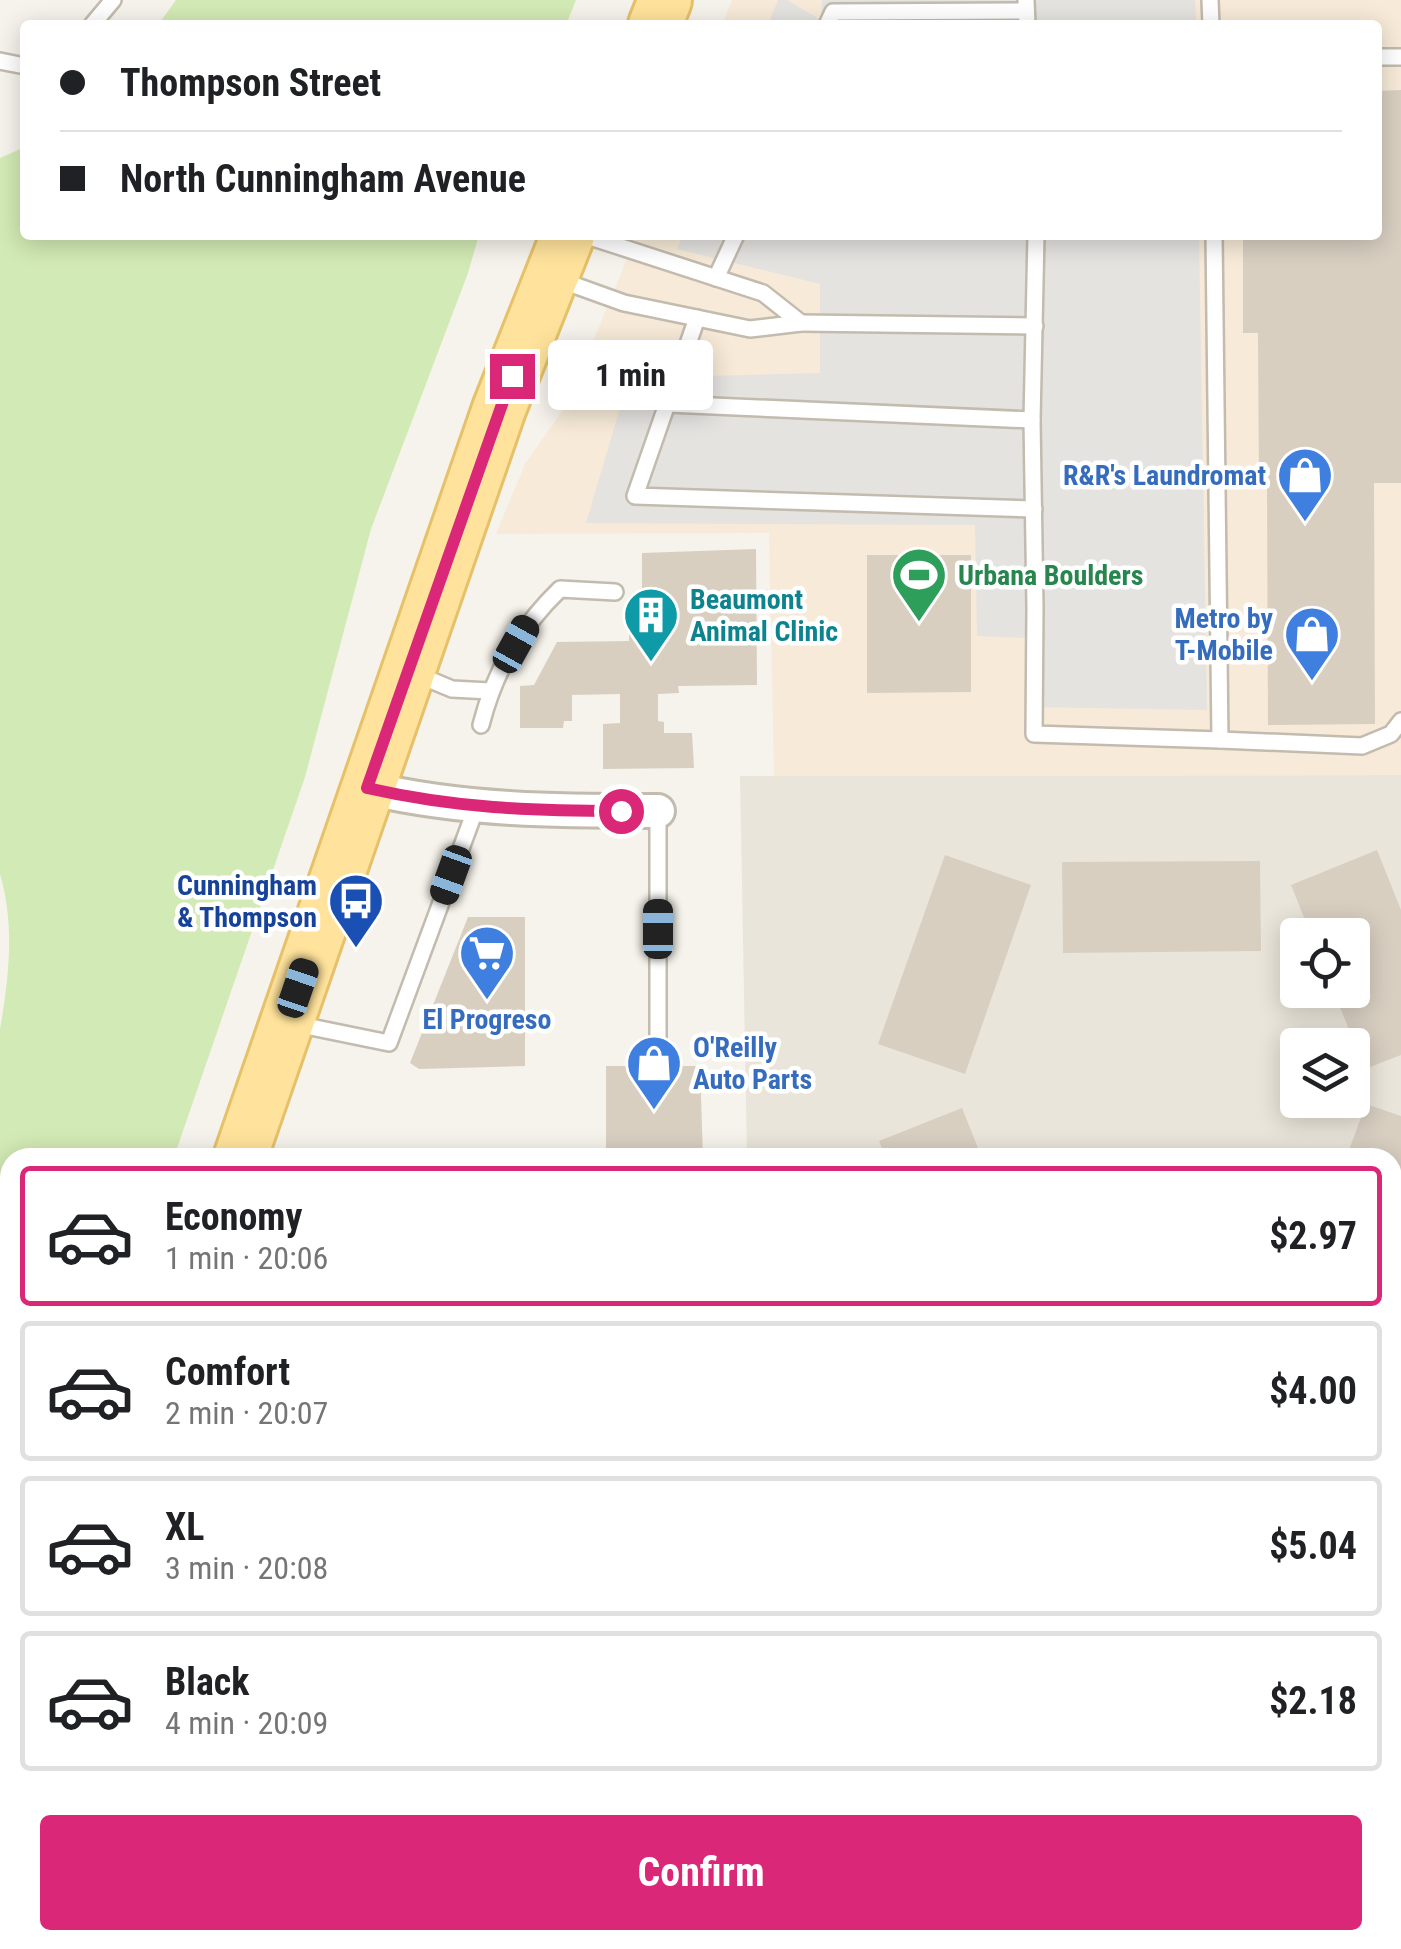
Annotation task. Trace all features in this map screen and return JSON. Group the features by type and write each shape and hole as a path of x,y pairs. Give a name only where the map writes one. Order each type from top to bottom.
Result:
{"main road":[{"path":"243,1148 499,409 560,256"}],"street":[{"path":"367,788 425,802 476,808 658,811"}],"lane":[{"path":"96,20 113,0"},
{"path":"829,20 833,12 1026,12"},
{"path":"599,240 763,293 801,322"},
{"path":"716,278 734,240"},
{"path":"1036,240 1032,420 1034,734 1362,746 1391,734 1401,721"},
{"path":"1214,240 1220,740"},
{"path":"560,256 624,303 750,329 801,322 1035,326"},
{"path":"697,318 636,496 1034,509"},
{"path":"668,404 1032,420"},
{"path":"481,725 490,692 528,620 560,589 615,592"},
{"path":"408,671 452,689 490,692"},
{"path":"286,1022 388,1043 476,808"},
{"path":"658,811 658,1048"}],"shaded area":[{"path":"732,0 1401,0 1401,775 774,776 769,533 496,534 525,464 567,404 635,240 1382,240 1382,20 724,20"},
{"path":"778,0 787,0 821,20 770,20"},
{"path":"822,0 1195,0 1196,20 821,20"},
{"path":"681,240 1199,240 1207,710 1026,707 1027,638 977,636 975,525 586,523 629,378 820,373 820,284 677,249"},
{"path":"1401,775 1401,1148 747,1148 740,776"}],"green space":[{"path":"176,0 576,0 568,20 162,20"},
{"path":"20,149 20,240 478,240 371,529 305,777 177,1148 0,1148 0,1029 9,951 8,913 0,874 0,158"}],"building":[{"path":"1401,90 1401,483 1374,483 1375,724 1268,725 1267,484 1259,485 1258,333 1243,333 1243,240 1382,240 1382,91"},
{"name":"Beaumont Animal Clinic","path":"756,549 757,685 678,686 679,693 658,694 658,721 664,722 664,733 692,733 694,768 603,769 603,724 620,723 620,694 572,695 572,721 564,721 563,728 520,728 520,686 534,685 557,642 629,641 629,620 637,620 636,601 642,601 642,553"},
{"name":"Urbana Boulders","path":"867,555 971,555 971,692 867,693"},
{"path":"1377,850 1401,910 1401,1055 1370,1067 1370,1028 1348,1028 1340,1008 1370,1008 1370,918 1304,918 1291,885"},
{"path":"945,855 1031,885 965,1074 878,1044"},
{"path":"1260,861 1261,951 1063,953 1062,862"},
{"path":"468,917 525,917 525,1066 419,1069 410,1063"},
{"name":"O'Reilly Auto Parts","path":"606,1066 700,1066 703,1148 606,1148"},
{"path":"1370,1105 1401,1116 1401,1148 1350,1148 1361,1118 1370,1118"},
{"path":"962,1108 978,1148 882,1148 879,1141"}],"place":[{"name":"R&R's Laundromat","path":"1305,524"},
{"name":"Urbana Boulders","path":"919,624"},
{"name":"Beaumont Animal Clinic","path":"651,664"},
{"name":"Metro by T-Mobile","path":"1312,683"},
{"name":"Cunningham & Thompson","path":"356,950"},
{"name":"El Progreso","path":"487,1002"},
{"name":"O'Reilly Auto Parts","path":"654,1112"}],"route":[{"path":"512,376 367,788 425,802 490,809 621,811"}]}
